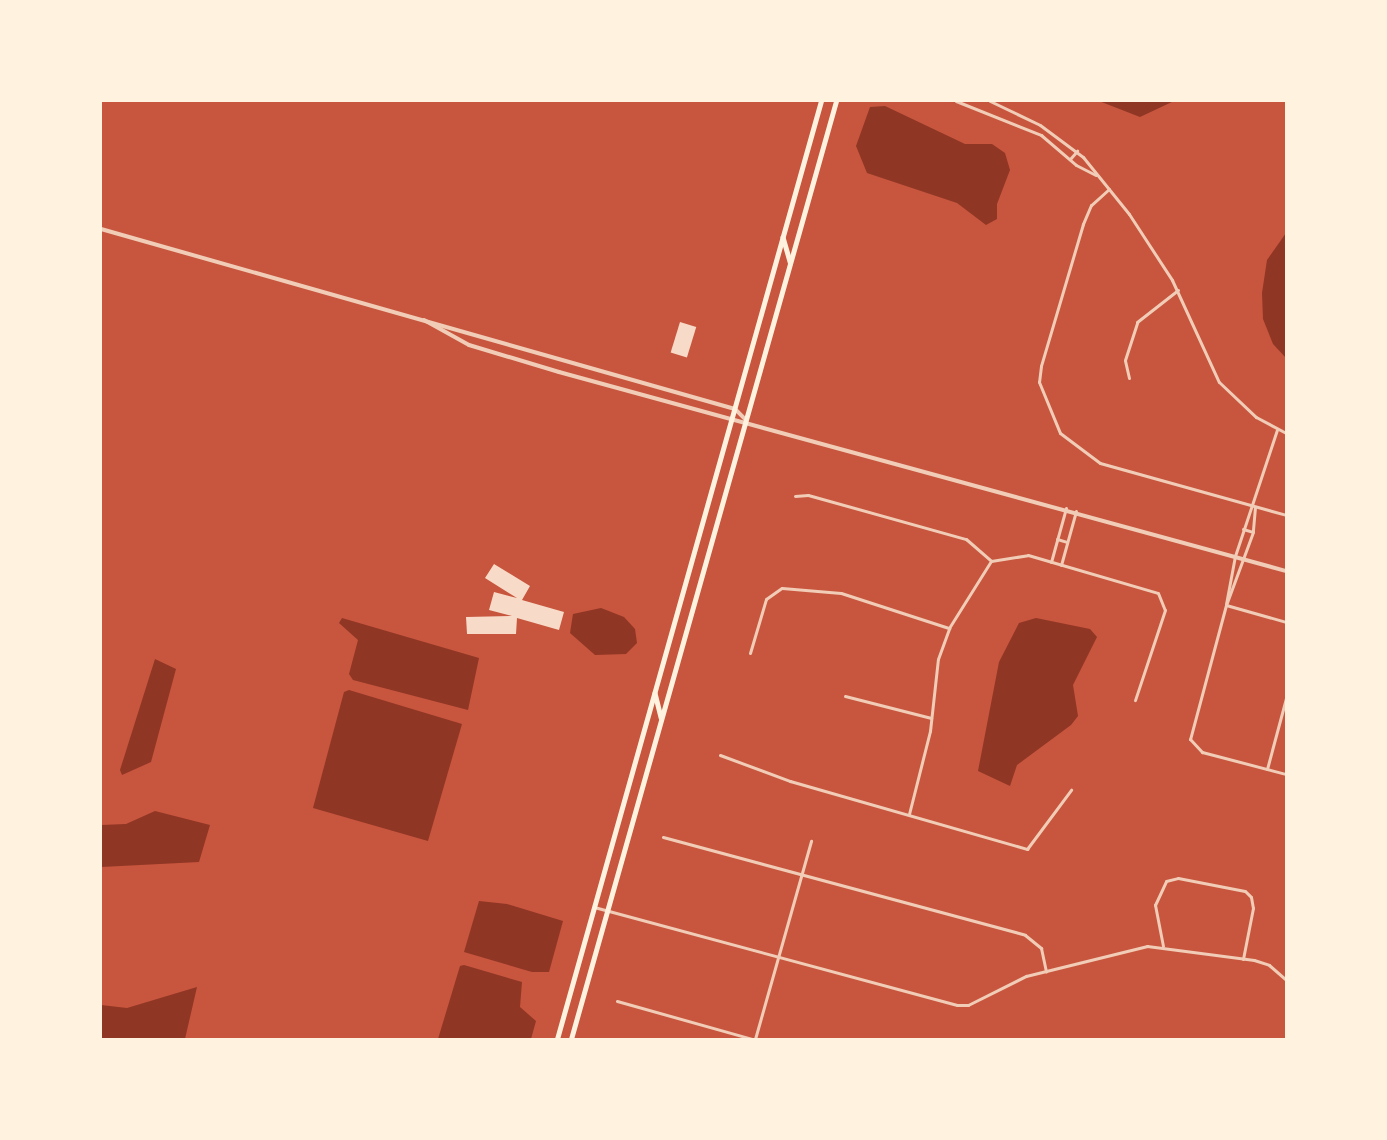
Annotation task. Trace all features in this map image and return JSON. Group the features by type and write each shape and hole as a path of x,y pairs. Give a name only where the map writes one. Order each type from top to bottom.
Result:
{"main road":[{"path":"557,1039 821,101"},
{"path":"571,1039 836,101"},
{"path":"783,237 790,266"},
{"path":"655,693 662,721"}],"street":[{"path":"956,101 1041,135 1070,159 1096,175"},
{"path":"990,101 1040,125 1077,151 1109,189 1178,290 1219,382 1277,430 1286,432"},
{"path":"1070,159 1077,151"},
{"path":"1109,189 1091,205 1082,224 1039,382 1060,433 1100,463 1286,515"},
{"path":"101,228 735,409 746,420"},
{"path":"1129,378 1125,360 1137,322 1178,290"},
{"path":"424,320 469,345 732,421 746,420 1286,570"},
{"path":"1277,430 1255,507 1253,532 1226,605 1190,730 1190,739 1202,752 1286,774"},
{"path":"795,496 808,495 966,539 992,561"},
{"path":"1226,605 1235,556 1243,529 1255,507"},
{"path":"1051,562 1066,508"},
{"path":"1061,565 1076,511"},
{"path":"1243,529 1253,532"},
{"path":"1057,539 1067,542"},
{"path":"909,814 931,718 938,659 949,628 992,561 1009,555 1051,562 1158,593 1164,600 1146,674 1135,700"},
{"path":"750,653 766,599 782,588 841,593 949,628"},
{"path":"1226,605 1286,622"},
{"path":"845,696 931,718"},
{"path":"1267,769 1286,698"},
{"path":"720,755 790,781 1027,849 1071,790"},
{"path":"663,837 1025,935 1041,948 1046,971"},
{"path":"617,1001 754,1039 811,841"},
{"path":"1163,946 1155,905 1166,881 1178,878 1245,891 1251,897 1253,908 1243,958"},
{"path":"594,906 778,958 957,1005 968,1005 1046,971 1147,946 1163,946 1243,958 1269,965 1286,980"}],"shaded area":[{"path":"1099,101 1174,101 1140,117"},
{"path":"885,106 965,144 992,144 1005,153 1010,170 997,204 997,219 986,225 957,203 867,173 856,146 870,107"},
{"path":"1286,233 1286,358 1273,344 1263,319 1262,293 1267,260"},
{"path":"601,608 624,617 635,629 637,643 626,654 595,655 570,633 573,614"},
{"path":"342,618 479,658 468,710 353,680 349,674 358,640 339,623"},
{"path":"1036,618 1090,629 1097,637 1073,685 1078,716 1071,725 1017,765 1010,786 978,771 999,662 1019,623"},
{"path":"155,659 176,669 151,762 122,775 120,770"},
{"path":"349,690 462,724 428,841 313,808 344,692"},
{"path":"155,811 210,825 199,862 101,867 101,825 126,824"},
{"path":"479,901 507,904 563,921 549,972 532,972 464,952"},
{"path":"464,965 522,982 520,1007 536,1021 531,1039 438,1039 460,966"},
{"path":"197,987 185,1039 101,1039 101,1005 127,1008"}],"building":[{"path":"680,322 696,327 687,358 671,353"},
{"path":"494,564 530,586 522,600 564,612 559,630 517,618 516,634 467,634 466,617 512,616 489,610 494,592 517,598 485,578"}]}
